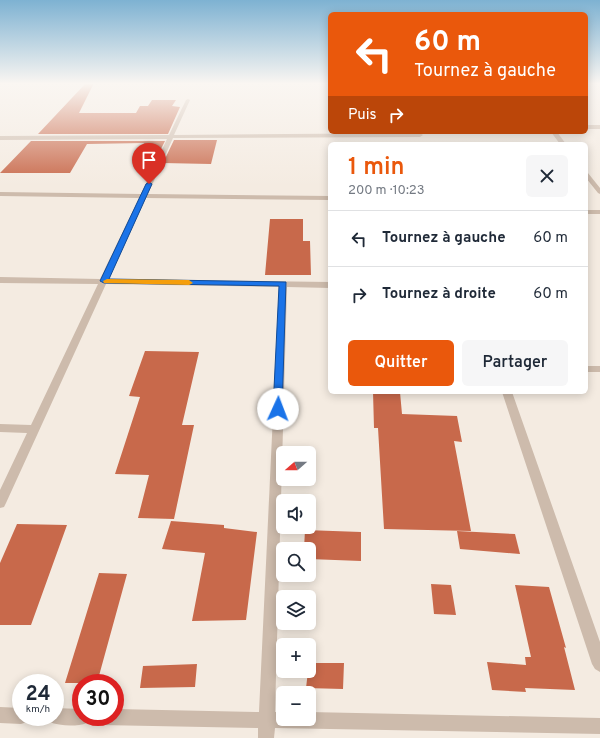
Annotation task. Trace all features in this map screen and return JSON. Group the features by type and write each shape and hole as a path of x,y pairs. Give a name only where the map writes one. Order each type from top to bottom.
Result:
{"street":[{"path":"0,503 180,117"},
{"path":"588,127 600,127"},
{"path":"0,138 420,136"},
{"path":"588,177 600,192"},
{"path":"0,194 328,198"},
{"path":"588,212 600,212"},
{"path":"0,280 328,285"},
{"path":"266,738 283,284"},
{"path":"588,369 600,369"},
{"path":"508,394 600,664"},
{"path":"0,428 34,429"},
{"path":"0,715 12,716"},
{"path":"124,717 600,726"}],"building":[{"path":"54,117 175,117 168,134 38,134"},
{"path":"174,140 217,140 211,164 163,163"},
{"path":"31,141 165,141 154,163 133,163 144,143 87,144 70,173 0,173"},
{"path":"270,219 303,219 303,241 310,241 311,275 265,275"},
{"path":"145,351 199,352 182,425 194,425 174,519 138,518 149,475 115,474 140,397 129,396"},
{"path":"373,394 400,394 402,414 457,416 462,442 454,441 471,531 384,529 378,428 374,428"},
{"path":"171,521 224,525 224,528 257,532 246,620 192,621 205,553 162,549"},
{"path":"17,524 67,525 31,625 0,625 0,563"},
{"path":"316,530 361,532 361,561 316,559 316,542 304,542 305,534 316,534"},
{"path":"457,531 515,534 520,554 460,549"},
{"path":"99,573 127,574 99,674 72,674 72,683 65,683"},
{"path":"431,584 451,585 456,615 434,614"},
{"path":"515,585 549,587 566,648 564,647 575,690 525,688 526,692 492,690 487,662 526,665 525,657 531,657"},
{"path":"316,663 344,663 343,689 316,688 316,686 306,686 307,678 316,678"},
{"path":"197,664 195,687 140,688 143,666"}],"slow traffic":[{"path":"107,281 189,283"}],"route":[{"path":"149,184 104,281 283,284 278,409"}]}
